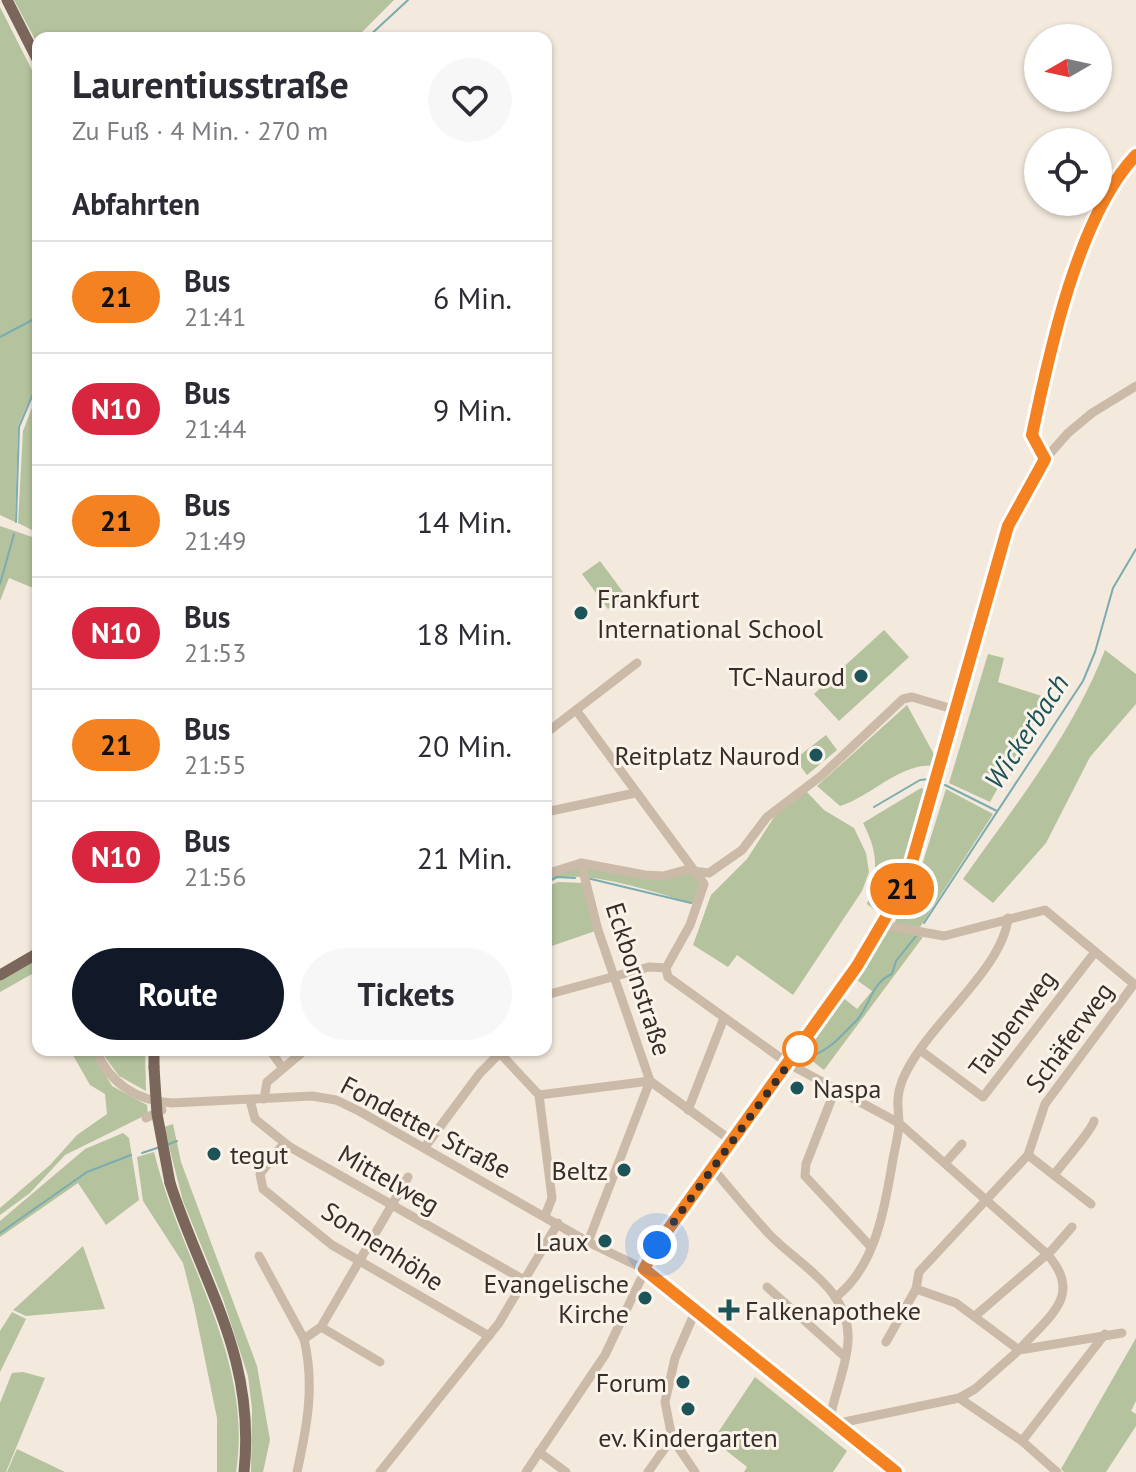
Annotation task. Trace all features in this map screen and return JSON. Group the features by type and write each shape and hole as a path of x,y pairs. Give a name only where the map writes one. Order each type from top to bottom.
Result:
{"main road":[{"path":"7,0 32,49"},
{"path":"0,975 32,956"},
{"path":"154,1056 158,1126 170,1183 238,1360 246,1411 244,1472"}],"street":[{"path":"1045,459 1032,435 1081,249 1101,203 1136,155"},
{"path":"526,1472 605,1355 657,1245 789,1064 883,925 906,883 1008,526 1045,459 1092,413 1136,386"},
{"path":"552,728 637,663"},
{"path":"552,872 581,863 645,875 663,876 685,870 709,873 742,850 776,809 821,776 903,699 912,697 956,710"},
{"path":"576,710 704,884 690,925 666,968 668,977 789,1064 899,1123 985,1197 1063,1271 1065,1288 1060,1303 1019,1350 975,1389 959,1398 833,1422 848,1341 846,1321 836,1297 809,1267 770,1236 713,1169"},
{"path":"552,811 635,793"},
{"name":"Eckbornstraße","path":"581,863 598,930 650,1081 588,1242"},
{"name":"Schäferweg","path":"883,925 944,936 1045,910 1134,984 1045,1104 1028,1155 985,1197 919,1272 916,1289 886,1342"},
{"path":"836,1297 852,1285 871,1247 885,1208 899,1123 897,1092 920,1050 1003,943 1008,918"},
{"name":"Taubenweg","path":"920,1050 983,1097 1095,952"},
{"path":"552,993 649,967 666,968"},
{"path":"688,1110 724,1018"},
{"name":"Fondetter Straße","path":"99,1056 110,1075 128,1090 149,1100 172,1103 327,1098 425,1147 588,1242 644,1269 896,1472"},
{"path":"274,1056 282,1067"},
{"path":"264,1099 265,1086 297,1056"},
{"path":"425,1147 494,1056"},
{"path":"503,1056 539,1095 552,1198 545,1216"},
{"path":"539,1095 650,1081 733,1142"},
{"path":"835,1090 806,1164 805,1176 871,1247"},
{"name":"Mittelweg","path":"250,1100 255,1119 284,1143 524,1280"},
{"path":"146,1118 172,1103"},
{"path":"1054,1175 1075,1145 1092,1129 1094,1121"},
{"name":"Sonnenhöhe","path":"284,1143 260,1174 263,1189 358,1262 489,1336"},
{"path":"945,1163 962,1144"},
{"path":"1028,1155 1091,1204"},
{"path":"304,1339 321,1327 408,1177"},
{"path":"380,1472 489,1336 558,1223"},
{"path":"975,1316 1072,1227"},
{"path":"259,1256 304,1339 310,1405 297,1472"},
{"path":"767,1287 844,1356"},
{"path":"916,1289 956,1303 1019,1350 1122,1333"},
{"path":"695,1312 665,1390 672,1438 695,1472"},
{"path":"321,1327 380,1362"},
{"path":"1022,1441 1105,1334"},
{"path":"959,1398 1022,1441 1057,1472"},
{"path":"648,1472 672,1438"},
{"path":"539,1452 566,1472"}],"green space":[{"path":"14,0 394,0 362,32 32,34"},
{"path":"0,7 32,70 32,394 18,426 15,522 0,515"},
{"path":"32,408 32,530 18,523 23,431"},
{"path":"0,526 32,537 32,588 9,578 0,601"},
{"path":"600,561 626,596 608,609 582,574"},
{"name":"TC-Naurod","path":"884,630 909,657 839,721 814,694"},
{"path":"1105,650 1136,674 1136,704 1090,757 1046,843 993,903 963,879 1059,740 1092,681"},
{"path":"988,654 1004,658 998,682 1048,698 990,802 949,783"},
{"path":"907,705 936,758 934,766 922,766 898,774 840,806 817,786"},
{"name":"Reitplatz Naurod","path":"826,735 837,750 807,775 795,759"},
{"path":"921,788 927,790 902,880 884,917 867,904 875,863 872,844 863,823"},
{"path":"946,789 993,814 920,927 894,924 922,865"},
{"path":"806,791 824,810 854,828 866,853 869,872 862,891 793,995 737,955 728,967 693,945 711,895 747,859 778,811"},
{"path":"581,863 645,875 685,870 704,884 697,905 599,879 578,877 552,880 552,872"},
{"path":"585,883 598,930 552,946 552,884"},
{"path":"886,928 923,937 824,1070 803,1054 841,996 857,1009 872,991 854,978"},
{"path":"32,962 32,974 0,992 0,980"},
{"path":"73,1056 94,1056 112,1086 147,1105 148,1114 65,1155 30,1193 0,1215 0,1208 50,1165 77,1135 107,1114 105,1094 90,1085"},
{"path":"104,1056 145,1056 146,1091 119,1076"},
{"path":"173,1124 181,1162 257,1366 270,1440 263,1472 251,1472 252,1408 248,1376 223,1299 183,1201 164,1127"},
{"path":"123,1133 129,1138 139,1200 106,1225 78,1183 0,1237 0,1221 85,1149"},
{"path":"154,1152 180,1231 225,1348 239,1429 236,1472 217,1472 217,1418 183,1263 143,1201 137,1157"},
{"path":"83,1246 105,1309 26,1316 13,1310"},
{"path":"12,1312 26,1319 0,1372 0,1331"},
{"path":"1136,1338 1136,1401 1131,1411 1136,1414 1136,1426 1106,1472 1064,1472 1061,1469"},
{"path":"23,1372 45,1378 6,1472 0,1472 0,1403 12,1373"},
{"path":"755,1377 847,1451 833,1472 744,1472 747,1467 713,1440"},
{"path":"17,1449 65,1472 7,1472"}],"waterway":[{"path":"373,32 408,0"},
{"path":"0,337 32,320"},
{"path":"16,522 19,427 32,396"},
{"path":"0,584 14,534"},
{"name":"Wickerbach","path":"924,923 1083,681 1095,652 1113,588 1136,549"},
{"path":"874,807 920,780 930,779"},
{"path":"945,785 997,811"},
{"path":"552,880 575,878"},
{"path":"587,878 691,903"},
{"name":"Wickerbach","path":"812,1056 831,1045 857,1020 875,989 892,974 896,961 916,936"},
{"path":"166,1145 177,1141"},
{"path":"142,1153 160,1147"},
{"path":"0,1233 87,1172 131,1155"}],"bus line":[{"name":"21","path":"896,1472 703,1320 644,1269 657,1245 874,941 906,883 1008,526 1024,492 1045,459 1032,435 1081,249 1101,203 1136,155"}],"place":[{"name":"Frankfurt International School","path":"581,613"},
{"name":"TC-Naurod","path":"861,676"},
{"name":"Reitplatz Naurod","path":"816,755"},
{"name":"Naspa","path":"797,1088"},
{"name":"tegut","path":"214,1154"},
{"name":"Beltz","path":"624,1170"},
{"name":"Laux","path":"605,1241"},
{"name":"Evangelische Kirche","path":"645,1298"},
{"name":"Falkenapotheke","path":"729,1310"},
{"name":"Forum","path":"683,1382"},
{"name":"ev. Kindergarten","path":"688,1409"}],"route":[{"path":"657,1245 806,1040 800,1049"}]}
